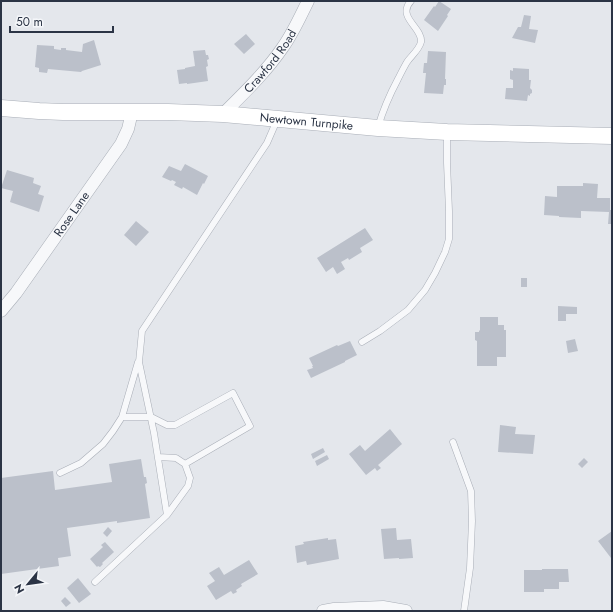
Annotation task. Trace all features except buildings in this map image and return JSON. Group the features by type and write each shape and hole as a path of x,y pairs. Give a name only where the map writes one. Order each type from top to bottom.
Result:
{"street":[{"name":"Crawford Road","path":"223,114 260,75 283,46 308,1"},
{"name":"Newtown Turnpike","path":"1,108 39,112 168,112 223,114 277,120 447,132 612,136"},
{"name":"Rose Lane","path":"1,311 16,293 121,144 128,129 132,112"},
{"path":"323,611 334,608 383,607 406,611"}],"lane":[{"path":"378,128 388,98 407,62 419,47 421,42 420,37 408,18 406,10 412,1"},
{"path":"60,473 81,463 103,444 122,417 139,362 142,331 267,143 277,120"},
{"path":"362,342 380,331 408,310 425,290 445,252 449,239 447,132"},
{"path":"139,362 151,417 167,516"},
{"path":"122,417 151,417 167,425 175,425 233,393 250,426 186,464"},
{"path":"453,442 471,491 472,521 470,568 464,611"},
{"path":"95,582 167,516 188,486 190,478 186,464 176,458 158,457"}]}
